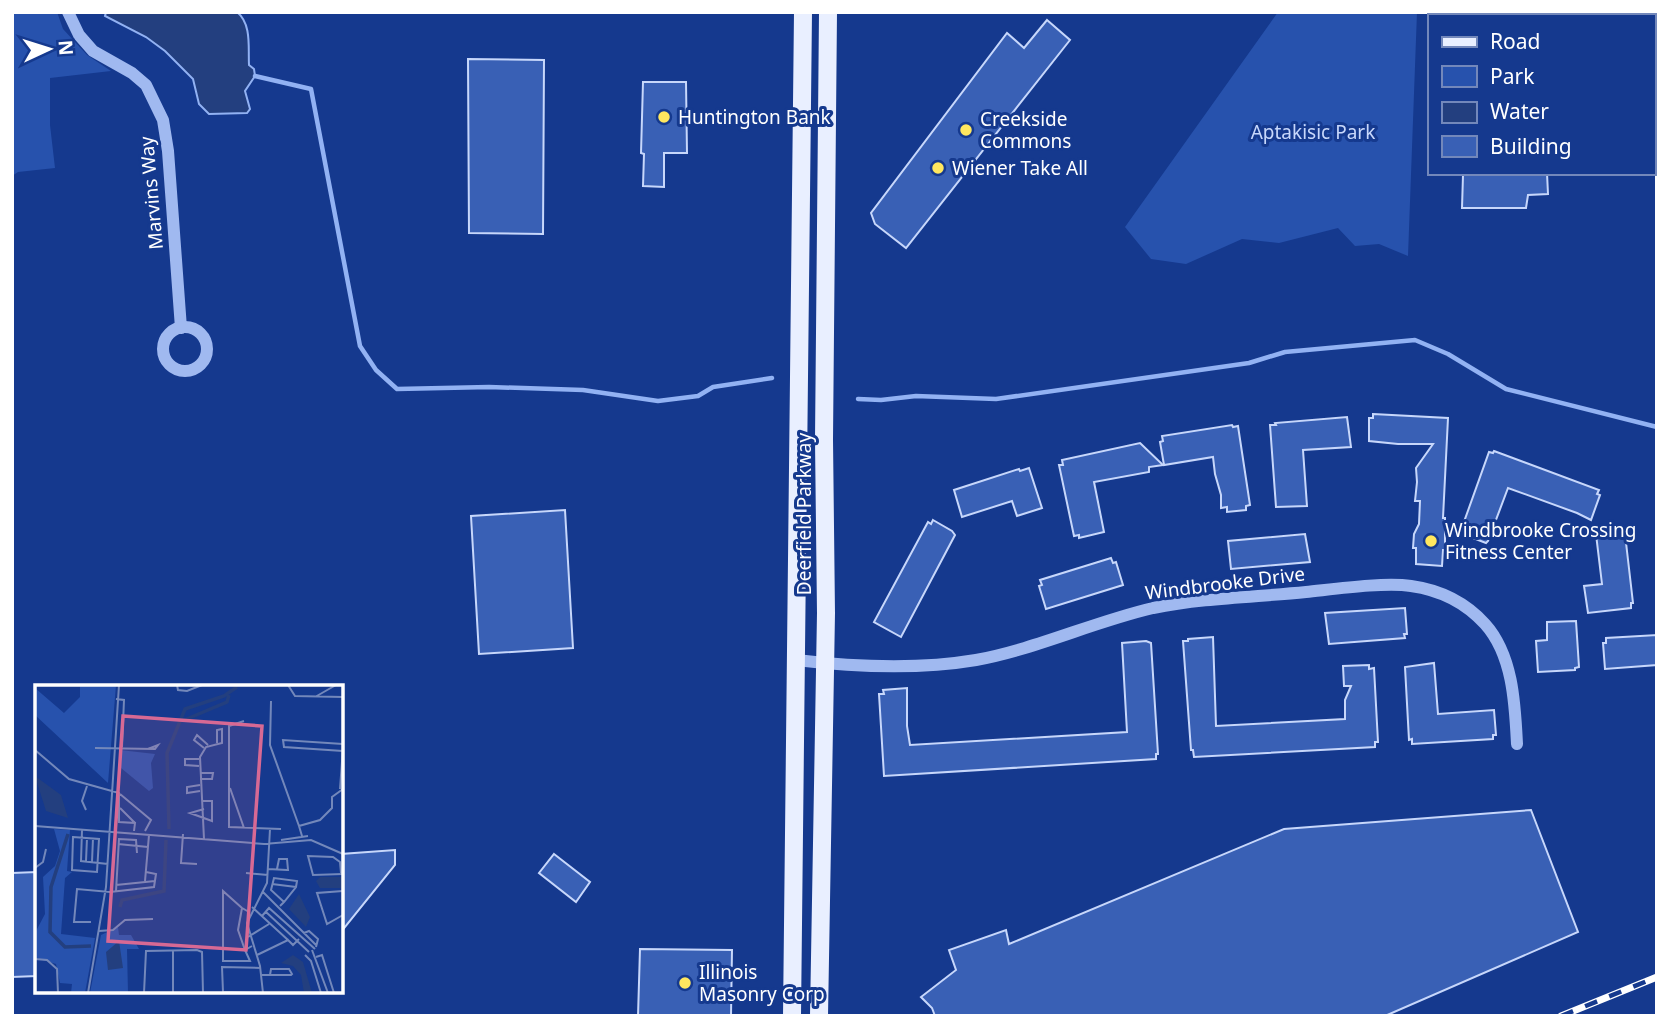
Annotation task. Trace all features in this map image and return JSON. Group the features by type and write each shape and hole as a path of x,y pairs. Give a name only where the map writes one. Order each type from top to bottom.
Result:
{"main road":[{"path":"795,12 803,37"},
{"name":"Deerfield Parkway","path":"792,1016 803,12"},
{"name":"Deerfield Parkway","path":"820,1016 825,663 828,12"}],"street":[{"name":"Marvins Way","path":"68,12 79,35 93,51 132,72 146,85 163,120 168,150 181,328"},
{"name":"Windbrooke Drive","path":"796,660 847,665 938,665 964,662 1025,647 1153,608 1409,585 1440,592 1464,606 1486,625 1499,645 1507,667 1516,706 1517,744"}],"green space":[{"path":"12,12 57,12 63,29 87,55 111,71 50,78 50,125 55,168 18,172 12,176"},
{"name":"Aptakisic Park","path":"1278,12 1417,12 1408,256 1379,244 1355,246 1338,228 1279,243 1242,239 1186,264 1151,259 1125,227"}],"water":[{"path":"106,12 237,12 247,30 249,65 254,69 255,76 245,91 250,109 247,113 209,114 199,104 193,79 165,51 146,37 105,16"}],"building":[{"name":"Creekside Commons","path":"1047,20 1070,40 906,248 875,224 871,213 1007,33 1024,48"},
{"path":"468,59 544,60 543,234 469,233"},
{"name":"Huntington Bank","path":"643,82 686,82 687,153 664,153 664,187 643,186"},
{"path":"1463,175 1547,175 1548,194 1528,195 1526,208 1462,208"},
{"path":"1373,414 1448,418 1443,518 1445,550 1442,566 1416,564 1416,548 1413,548 1414,534 1419,524 1420,501 1415,501 1416,468 1433,444 1369,441 1369,418 1373,418"},
{"path":"1347,417 1351,447 1303,450 1307,506 1276,507 1270,425"},
{"path":"1238,426 1250,505 1246,506 1246,510 1227,512 1227,507 1221,508 1213,457 1164,465 1160,442 1163,441 1162,436"},
{"path":"1140,443 1163,465 1149,467 1149,472 1094,482 1104,532 1079,538 1079,535 1074,536 1059,465 1063,465 1062,460"},
{"path":"1494,451 1599,490 1597,494 1600,495 1591,520 1508,488 1486,543 1460,533 1489,452"},
{"path":"1029,468 1042,508 1017,516 1012,501 962,517 954,490"},
{"path":"565,510 573,648 479,654 471,516"},
{"path":"933,520 955,535 901,637 874,622 928,522 931,524"},
{"path":"1620,531 1620,534 1625,534 1633,603 1631,608 1588,613 1584,586 1602,584 1596,534"},
{"path":"1305,534 1310,562 1231,569 1228,541"},
{"path":"1111,558 1113,563 1116,562 1123,585 1046,609 1039,586 1042,585 1040,580"},
{"path":"1405,608 1405,638 1329,644 1325,613"},
{"path":"1576,621 1579,667 1575,670 1538,672 1536,641 1547,640 1547,622"},
{"path":"1657,635 1657,665 1605,669 1603,643 1606,643 1606,638"},
{"path":"1213,637 1216,726 1345,719 1345,700 1351,686 1344,686 1343,666 1369,665 1369,669 1374,668 1378,742 1375,742 1375,747 1194,757 1191,750 1183,641"},
{"path":"1122,643 1151,643 1158,754 1156,759 884,776 879,694 884,694 883,690 907,688 910,745 1127,732"},
{"path":"1434,663 1438,714 1494,710 1496,735 1493,735 1493,739 1412,744 1412,739 1409,740 1405,667"},
{"path":"1531,810 1578,932 1385,1016 935,1016 932,1008 921,997 956,970 949,950 1006,930 1009,944 1284,829"},
{"path":"395,850 395,865 343,930 343,854"},
{"path":"554,854 590,882 576,902 539,873"},
{"path":"35,872 35,976 12,977 12,873"},
{"name":"Illinois Masonry Corp","path":"640,949 732,950 731,1016 638,1016"}],"waterway":[{"path":"255,76 311,89 360,346 376,370 397,389 489,387 583,390 658,401 698,396 713,387 772,378"},
{"path":"858,399 881,400 916,396 996,399 1249,363 1285,352 1415,340 1448,354 1506,389 1657,427"}],"railway":[{"path":"1561,1016 1657,977"}],"place":[{"name":"Huntington Bank","path":"664,117"},
{"name":"Creekside Commons","path":"966,130"},
{"name":"Wiener Take All","path":"938,168"},
{"name":"Windbrooke Crossing Fitness Center","path":"1431,541"},
{"name":"Illinois Masonry Corp","path":"685,983"}]}
